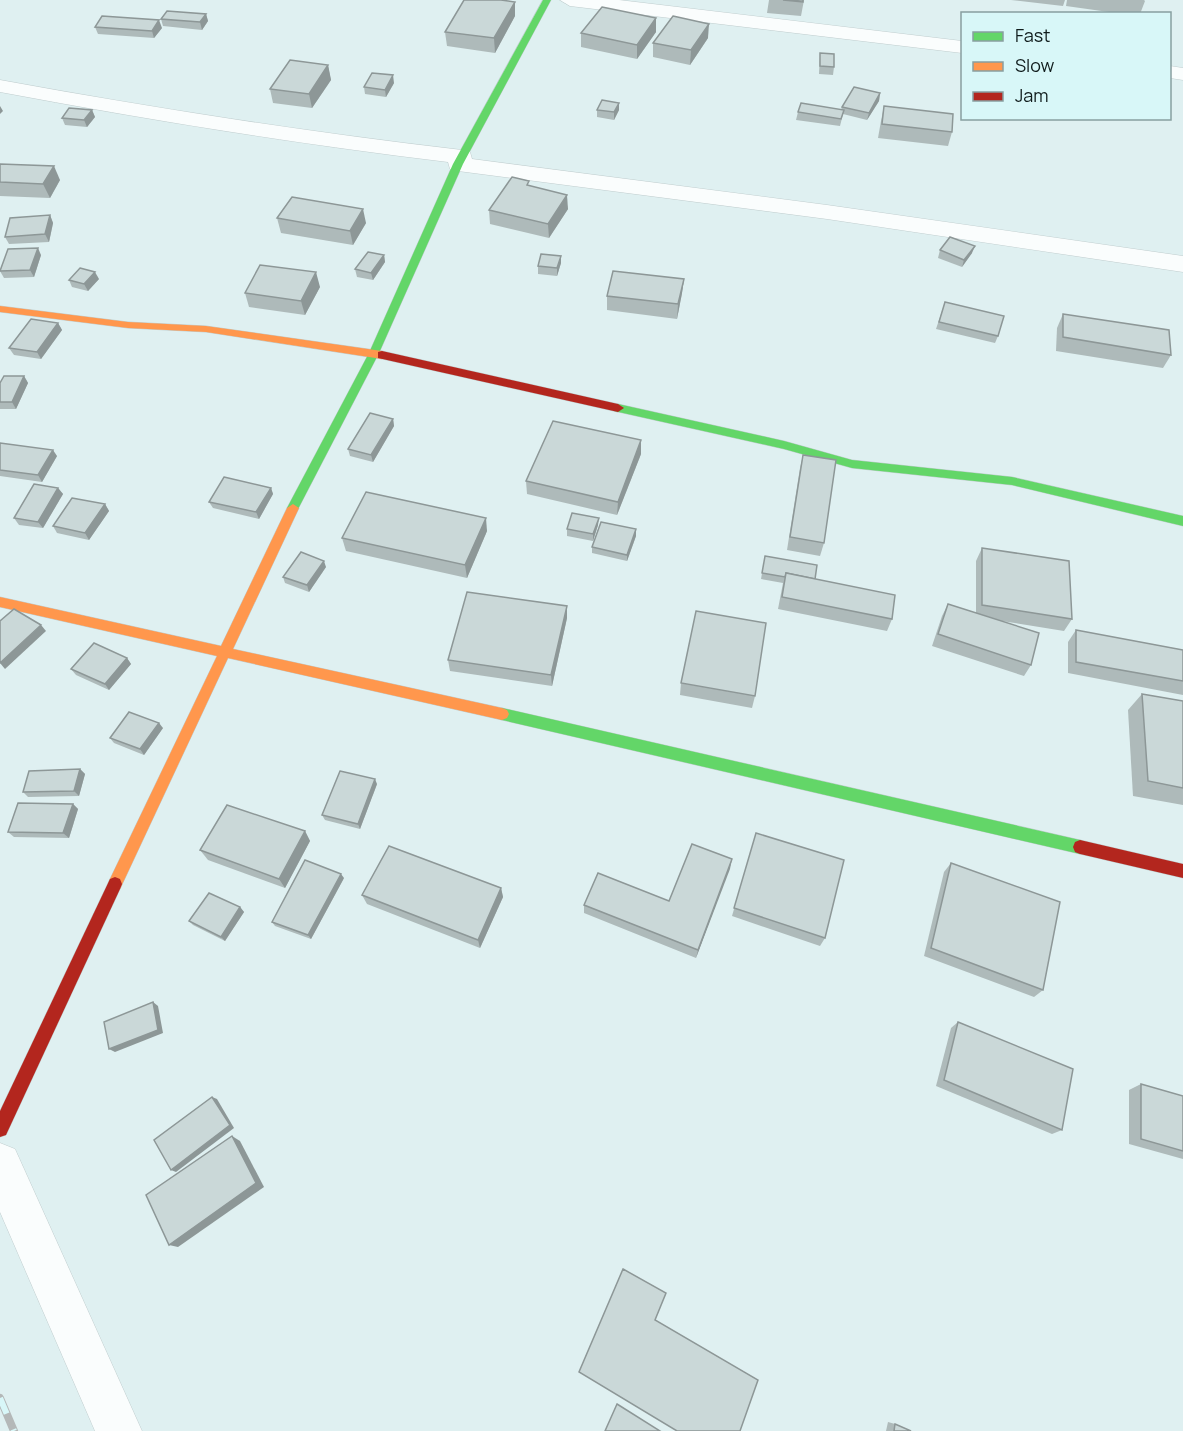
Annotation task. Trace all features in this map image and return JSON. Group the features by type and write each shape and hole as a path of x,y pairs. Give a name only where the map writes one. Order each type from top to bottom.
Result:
{"street":[{"path":"0,1129 301,490 374,353 460,161 547,0"},
{"path":"570,0 961,47"},
{"path":"0,86 55,94 144,113 460,161 1183,264"},
{"path":"0,309 128,325 206,328 374,353 784,445 852,464 1012,481 1183,521"},
{"path":"0,602 226,651 1183,871"},
{"path":"0,1164 119,1431"}],"building":[{"path":"464,0 515,2 494,38 445,32"},
{"path":"602,7 656,18 637,45 581,33"},
{"path":"167,11 206,14 200,22 161,19"},
{"path":"102,16 159,20 152,31 95,27"},
{"path":"673,16 709,24 691,50 653,43"},
{"path":"820,53 834,54 834,67 820,66"},
{"path":"290,60 328,65 309,94 270,89"},
{"path":"372,73 393,75 385,90 364,87"},
{"path":"854,87 880,93 869,113 842,107"},
{"path":"602,100 619,103 614,112 597,110"},
{"path":"801,103 844,110 841,119 798,112"},
{"path":"884,106 953,114 952,132 882,124"},
{"path":"69,108 92,110 84,120 62,118"},
{"path":"0,164 54,166 43,184 0,182"},
{"path":"512,177 529,181 527,185 567,195 548,224 489,210"},
{"path":"292,197 363,209 350,231 277,218"},
{"path":"50,215 45,234 5,237 10,218"},
{"path":"950,237 975,246 964,260 940,250"},
{"path":"38,248 30,270 0,271 8,249"},
{"path":"368,252 384,255 371,273 355,269"},
{"path":"541,254 561,256 557,268 538,266"},
{"path":"260,265 316,272 301,301 245,293"},
{"path":"80,268 95,272 84,284 69,280"},
{"path":"613,271 684,279 678,304 607,296"},
{"path":"945,302 1004,316 998,336 939,322"},
{"path":"1063,314 1169,330 1171,355 1063,337"},
{"path":"31,319 58,323 37,352 9,348"},
{"path":"4,376 24,376 12,402 0,402 0,383"},
{"path":"370,413 393,419 371,455 348,449"},
{"path":"553,421 641,440 618,502 526,481"},
{"path":"0,443 53,450 38,475 0,470"},
{"path":"803,455 836,460 824,543 790,537"},
{"path":"224,477 271,488 256,512 209,502"},
{"path":"34,484 58,488 38,522 14,518"},
{"path":"366,492 486,518 465,565 342,538"},
{"path":"72,498 105,504 85,533 53,526"},
{"path":"572,513 599,518 593,534 567,529"},
{"path":"601,522 636,529 627,555 592,547"},
{"path":"982,548 1069,561 1072,619 982,605"},
{"path":"301,552 324,561 307,585 283,577"},
{"path":"765,556 817,565 815,579 786,573 785,577 762,573"},
{"path":"786,573 895,595 892,619 782,597"},
{"path":"467,592 567,606 551,675 448,660"},
{"path":"948,604 1039,633 1031,665 938,634"},
{"path":"14,609 41,625 0,663 0,621"},
{"path":"696,611 766,623 755,696 681,683"},
{"path":"1076,630 1183,650 1183,681 1076,662"},
{"path":"94,643 127,658 105,684 71,669"},
{"path":"1142,694 1183,701 1183,788 1148,781"},
{"path":"129,712 159,723 140,749 110,738"},
{"path":"80,769 74,791 23,792 29,771"},
{"path":"340,771 375,779 358,824 322,815"},
{"path":"18,803 73,804 63,833 8,832"},
{"path":"227,805 305,831 279,879 200,850"},
{"path":"756,833 844,860 825,938 734,908"},
{"path":"692,844 732,859 698,950 584,905 598,873 669,901"},
{"path":"389,846 501,888 478,940 362,895"},
{"path":"305,860 341,874 308,935 272,922"},
{"path":"951,863 1060,902 1043,990 931,948"},
{"path":"209,893 240,907 221,937 189,921"},
{"path":"153,1002 158,1030 109,1049 104,1022"},
{"path":"958,1022 1073,1069 1062,1130 944,1080"},
{"path":"1141,1084 1183,1096 1183,1151 1141,1139"},
{"path":"212,1097 230,1125 171,1170 154,1140"},
{"path":"232,1136 256,1183 169,1245 146,1195"},
{"path":"623,1269 666,1293 655,1320 758,1380 740,1431 677,1431 579,1372"},
{"path":"617,1404 660,1431 605,1431"},
{"path":"895,1424 911,1431 894,1431"}],"railway":[{"path":"0,1398 14,1431"}],"traffic: fast":[{"path":"293,508 374,353 458,164 547,0"},
{"path":"618,408 784,445 852,464 1012,481 1183,521"},
{"path":"502,714 1080,847"}],"traffic: slow":[{"path":"0,309 128,325 206,329 382,355"},
{"path":"115,884 293,508"},
{"path":"0,602 502,714"}],"traffic: jam":[{"path":"382,355 618,408"},
{"path":"1080,847 1183,871"},
{"path":"0,1129 115,884"}]}
